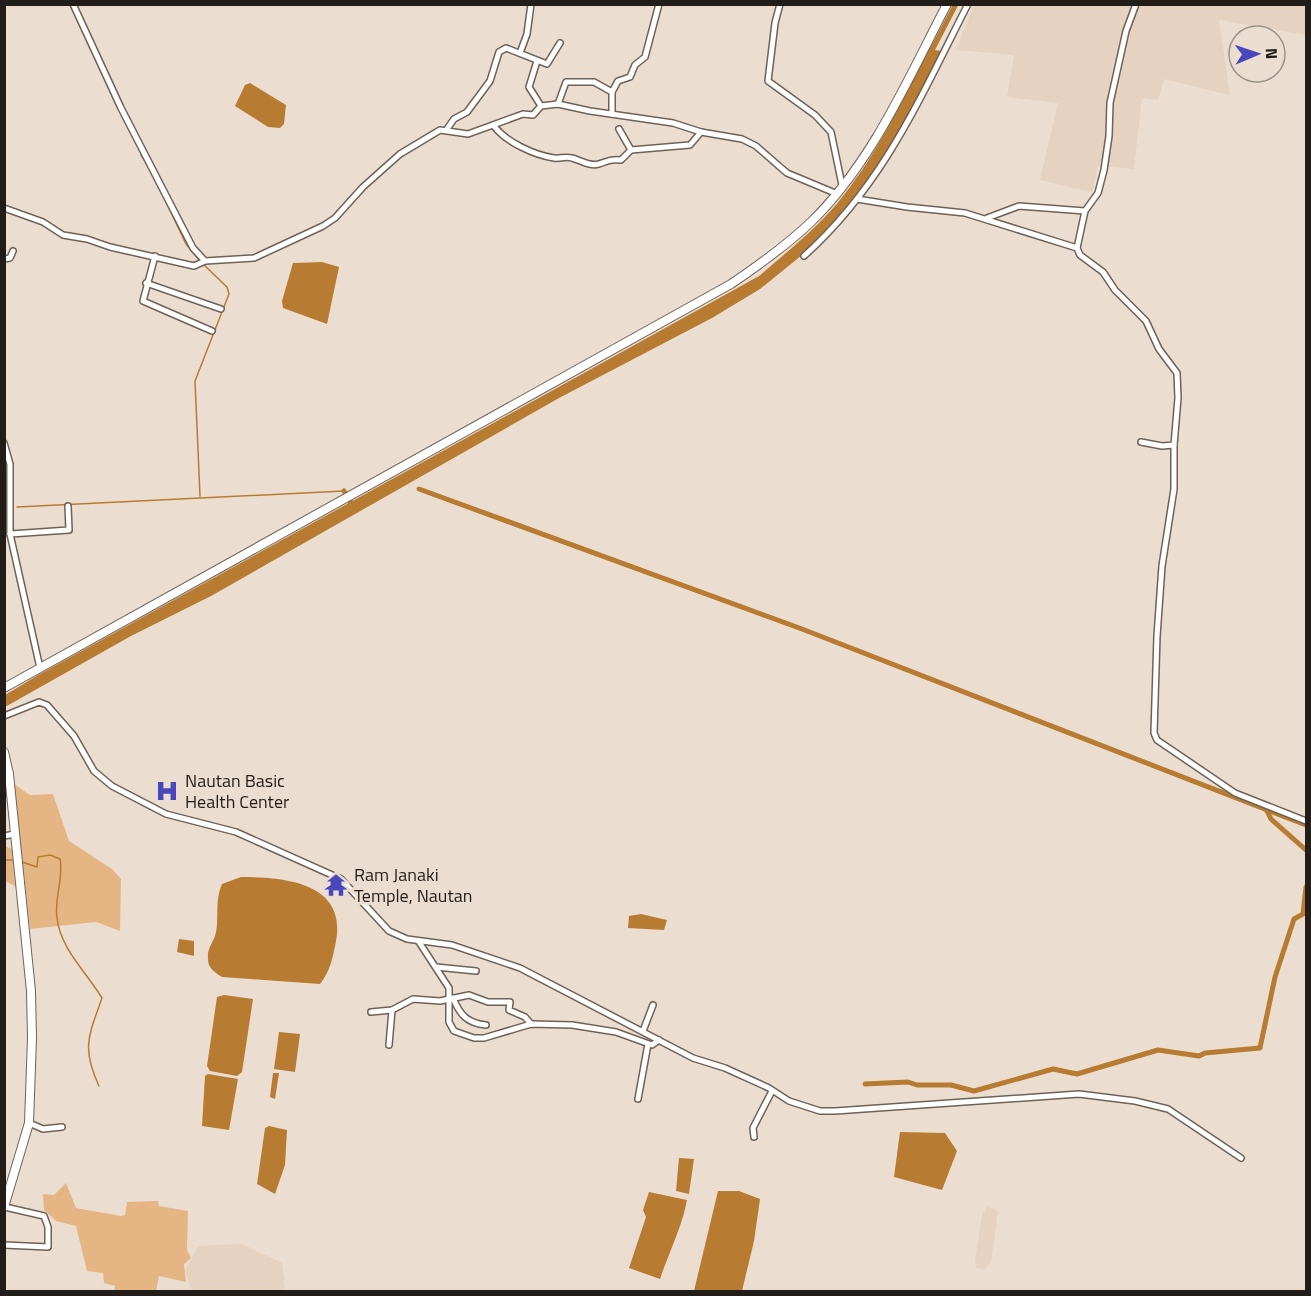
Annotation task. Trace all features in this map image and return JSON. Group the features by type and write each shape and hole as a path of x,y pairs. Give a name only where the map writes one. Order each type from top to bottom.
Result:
{"main road":[{"path":"4,688 731,284 773,256 812,221 842,185 882,126 947,4"},
{"path":"4,752 8,796 17,847 31,991 29,1123 4,1207"}],"street":[{"path":"73,4 121,108 193,248 203,263"},
{"path":"520,53 531,4"},
{"path":"612,114 612,92 618,81 630,77 634,65 645,57 659,4"},
{"path":"780,4 775,23 768,81 815,115 831,132 842,185"},
{"path":"804,256 842,218 871,184 891,153 968,4"},
{"path":"1136,4 1126,32 1110,103 1109,136 1104,170 1098,193 1085,211 1077,248 1080,255 1103,272 1115,290 1146,321 1159,349 1177,373 1178,398 1171,518 1162,576 1154,733 1157,740 1234,793 1306,821"},
{"path":"447,129 454,119 467,112 490,81 499,52 506,48 547,64 560,42"},
{"path":"537,61 529,87 541,106"},
{"path":"558,104 566,81 594,82 612,92"},
{"path":"4,208 43,222 63,235 194,266 254,258 323,226 335,218 363,187 400,154 440,130 447,129 468,134 523,114 533,115 541,106 558,104 673,123 701,132 742,139 756,146 788,173 835,194"},
{"path":"494,126 508,141 558,159 572,158 587,164 599,164 608,159 621,160 632,150 681,148 690,145 701,132"},
{"path":"619,129 632,150"},
{"path":"857,199 965,213 1077,248"},
{"path":"986,218 1019,206 1085,211"},
{"path":"4,259 10,258 13,251"},
{"path":"155,256 143,301 212,331"},
{"path":"146,283 221,309"},
{"path":"1141,442 1162,446 1174,445"},
{"path":"4,443 10,464 10,534 40,668"},
{"path":"10,534 69,530 68,506"},
{"path":"4,716 39,702 46,705 75,736 94,771 112,786 166,814 236,832 341,879 360,896 382,926 407,939 452,945 520,968 693,1058 725,1068 789,1101 820,1111 1079,1094 1101,1096 1168,1109 1241,1158"},
{"path":"4,836 15,834"},
{"path":"419,942 465,1019 475,1024 486,1025"},
{"path":"436,968 476,971"},
{"path":"371,1012 392,1010 413,999 432,1001 469,995 488,1002 504,1000 510,1002 509,1010 525,1017 531,1024"},
{"path":"451,998 450,1028 474,1038 531,1024 599,1028 652,1045 659,1040"},
{"path":"643,1030 652,1005"},
{"path":"389,1045 392,1010"},
{"path":"638,1099 648,1044"},
{"path":"754,1137 753,1128 772,1091"},
{"path":"29,1123 43,1129 62,1127"},
{"path":"4,1207 44,1216 48,1227 48,1247 4,1245"}],"shaded area":[{"path":"974,5 1306,5 1306,35 1287,32 1287,24 1242,24 1219,20 1230,95 1164,79 1158,100 1142,98 1134,169 1098,166 1092,192 1040,180 1058,103 1007,97 1014,55 956,50"},
{"path":"928,49 941,51 901,130 859,193 807,251 760,289 712,318 559,398 211,596 131,636 5,707 5,695 40,674 759,276 824,218 856,179 890,125"},
{"path":"250,83 286,105 284,124 280,128 268,127 235,106 245,85"},
{"path":"322,262 339,267 327,324 283,308 282,301 293,263"},
{"path":"14,784 30,795 53,794 69,841 112,869 121,879 120,931 96,922 30,929"},
{"path":"5,846 12,849 15,886 5,881"},
{"path":"241,877 275,879 308,887 322,895 332,906 337,921 336,941 329,969 320,984 222,977 210,967 208,952 215,936 222,884"},
{"path":"641,914 667,920 664,930 628,928 629,916"},
{"path":"179,939 194,941 194,956 177,952"},
{"path":"224,995 253,999 242,1072 237,1076 210,1071 207,1066 217,997"},
{"path":"279,1032 300,1034 295,1072 274,1069"},
{"path":"273,1073 279,1073 275,1099 270,1097"},
{"path":"208,1074 238,1079 229,1130 202,1126 205,1076"},
{"path":"269,1126 287,1130 285,1165 275,1194 257,1184 265,1128"},
{"path":"900,1132 945,1133 957,1151 942,1190 894,1177"},
{"path":"679,1158 694,1159 689,1194 676,1191"},
{"path":"66,1183 76,1208 121,1216 125,1215 127,1202 158,1201 159,1206 188,1211 187,1250 191,1258 184,1264 186,1282 159,1276 156,1291 114,1291 115,1286 104,1283 103,1273 87,1271 76,1226 56,1221 44,1210 43,1194 54,1195"},
{"path":"718,1191 739,1191 760,1199 754,1241 742,1291 694,1291"},
{"path":"649,1192 687,1200 679,1230 660,1279 629,1268 646,1217 643,1210"},
{"path":"987,1207 995,1209 998,1213 991,1262 984,1270 976,1267 975,1261 982,1215"},
{"path":"242,1244 282,1263 285,1288 282,1291 192,1291 185,1271 198,1246"}],"waterway":[{"path":"929,56 956,4"},
{"path":"141,155 147,164"},
{"path":"159,187 186,244 200,261"},
{"path":"200,496 195,381 229,294 227,287 203,264"},
{"path":"419,489 802,629 1306,825"},
{"path":"17,507 344,491"},
{"path":"344,491 353,506"},
{"path":"1266,809 1271,819 1306,850"},
{"path":"22,862 37,867 38,857 50,855 60,859 61,873 56,910 59,929 69,950 102,998 89,1042 90,1061 99,1086"},
{"path":"4,860 15,860"},
{"path":"865,1084 908,1082 917,1085 951,1085 974,1091 1053,1069 1077,1074 1158,1050 1199,1056 1205,1053 1260,1048 1275,977 1294,919 1303,914 1306,887"}],"place":[{"name":"Nautan Basic Health Center","path":"167,791"},
{"name":"Ram Janaki Temple, Nautan","path":"336,885"}]}
